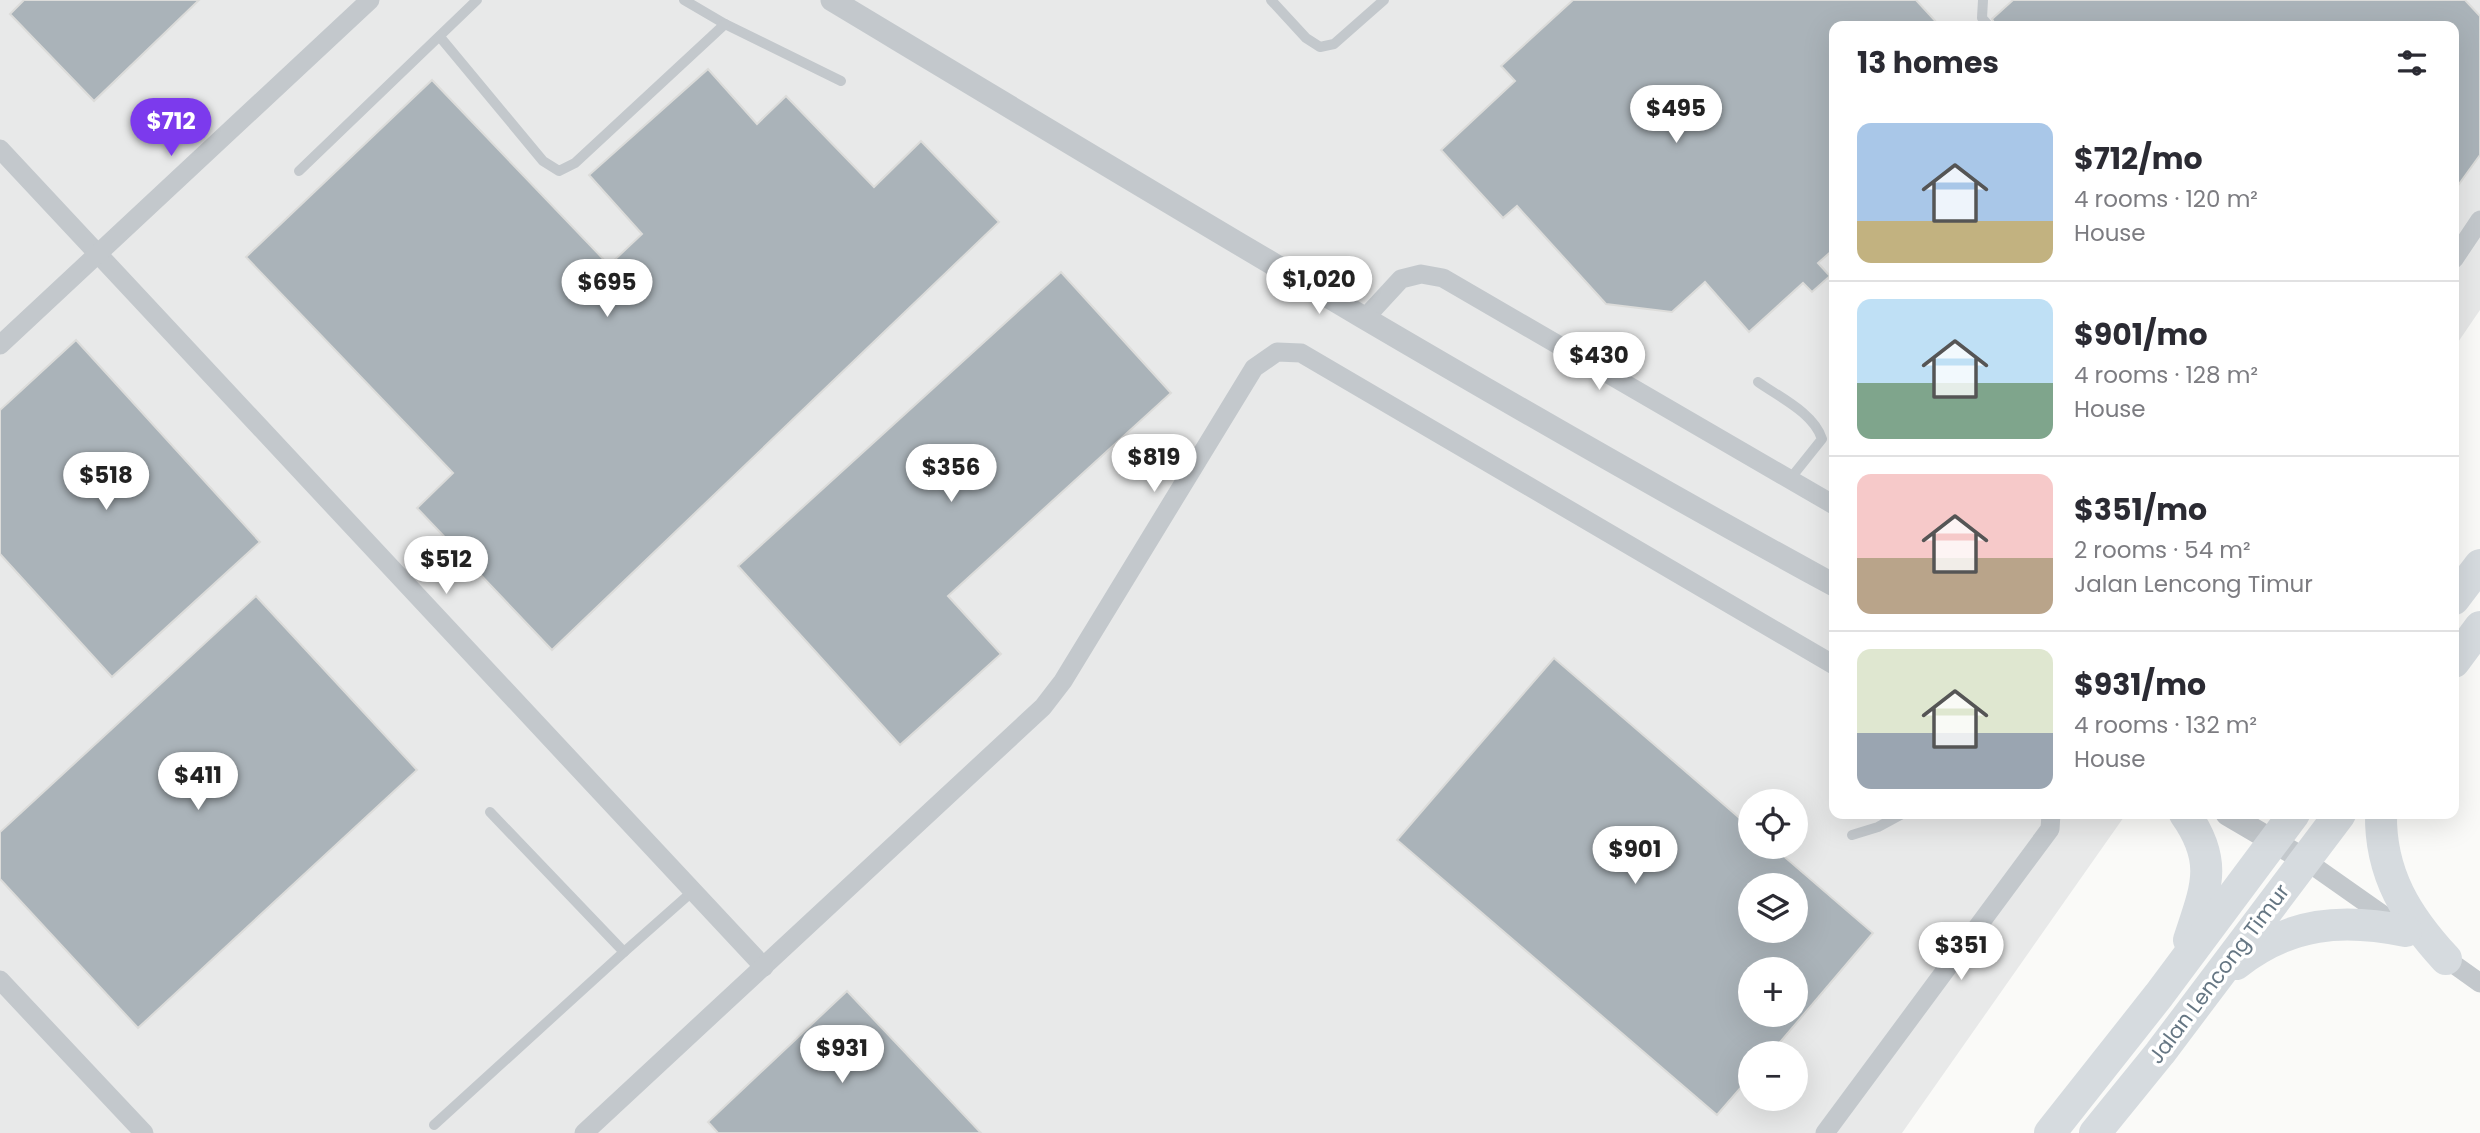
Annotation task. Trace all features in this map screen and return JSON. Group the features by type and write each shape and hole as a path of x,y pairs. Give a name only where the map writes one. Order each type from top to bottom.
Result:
{"highway":[{"path":"2459,592 2480,565"},
{"path":"2459,655 2480,627"},
{"path":"2183,961 2206,889 2207,868 2204,847 2188,819"},
{"name":"Jalan Lencong Timur","path":"2050,1133 2159,995 2290,819"},
{"name":"Jalan Lencong Timur","path":"2095,1133 2160,1054 2336,819"},
{"path":"2381,819 2387,867 2401,901 2421,932 2446,959"},
{"path":"2214,981 2272,941 2304,929 2338,923 2372,925 2406,932"}],"street":[{"path":"0,345 370,0"},
{"path":"831,0 1365,317 1829,582"},
{"path":"0,149 764,967"},
{"path":"2459,252 2480,220"},
{"path":"1365,317 1401,279 1421,274 1443,278 1829,502"},
{"path":"584,1133 1043,707 1063,681 1254,368 1278,352 1301,353 1829,662"},
{"path":"1825,1133 2050,829 2051,819"},
{"path":"2236,819 2305,860 2480,983"},
{"path":"0,979 144,1133"}],"lane":[{"path":"299,171 477,0"},
{"path":"684,0 725,24 841,81"},
{"path":"1271,0 1306,38 1320,47 1335,44 1384,0"},
{"path":"1983,0 1982,18 1985,21"},
{"path":"440,37 543,161 559,171 575,163 725,24"},
{"path":"1758,382 1818,427 1822,439 1790,479"},
{"path":"490,812 624,952"},
{"path":"1852,835 1893,819"},
{"path":"434,1125 693,891"}],"shaded area":[{"path":"0,0 2480,0 2480,310 2459,341 2459,21 1829,21 1829,819 2122,819 1902,1133 0,1133"}],"building":[{"path":"24,0 199,0 94,101 10,14"},
{"path":"1573,0 1916,0 1935,21 1829,21 1829,253 1818,263 1829,277 1812,292 1803,283 1749,332 1705,282 1672,312 1606,304 1517,206 1503,218 1441,150 1515,81 1501,66"},
{"path":"2013,0 2465,0 2480,16 2480,155 2459,184 2459,21 1992,19"},
{"path":"708,69 757,124 786,96 874,187 921,141 999,222 552,650 417,508 453,473 246,257 432,80 609,265 642,234 589,175"},
{"path":"1061,272 1171,393 948,596 1001,654 900,745 738,566"},
{"path":"76,340 260,542 112,677 0,554 0,410"},
{"path":"256,596 417,770 138,1028 0,879 0,832"},
{"path":"1554,658 1738,817 1738,859 1787,859 1803,873 1738,873 1738,943 1808,943 1808,877 1873,933 1808,1009 1808,957 1738,957 1738,1027 1793,1027 1781,1041 1738,1041 1738,1091 1717,1115 1397,840"},
{"path":"847,991 981,1133 718,1133 708,1122"}]}
